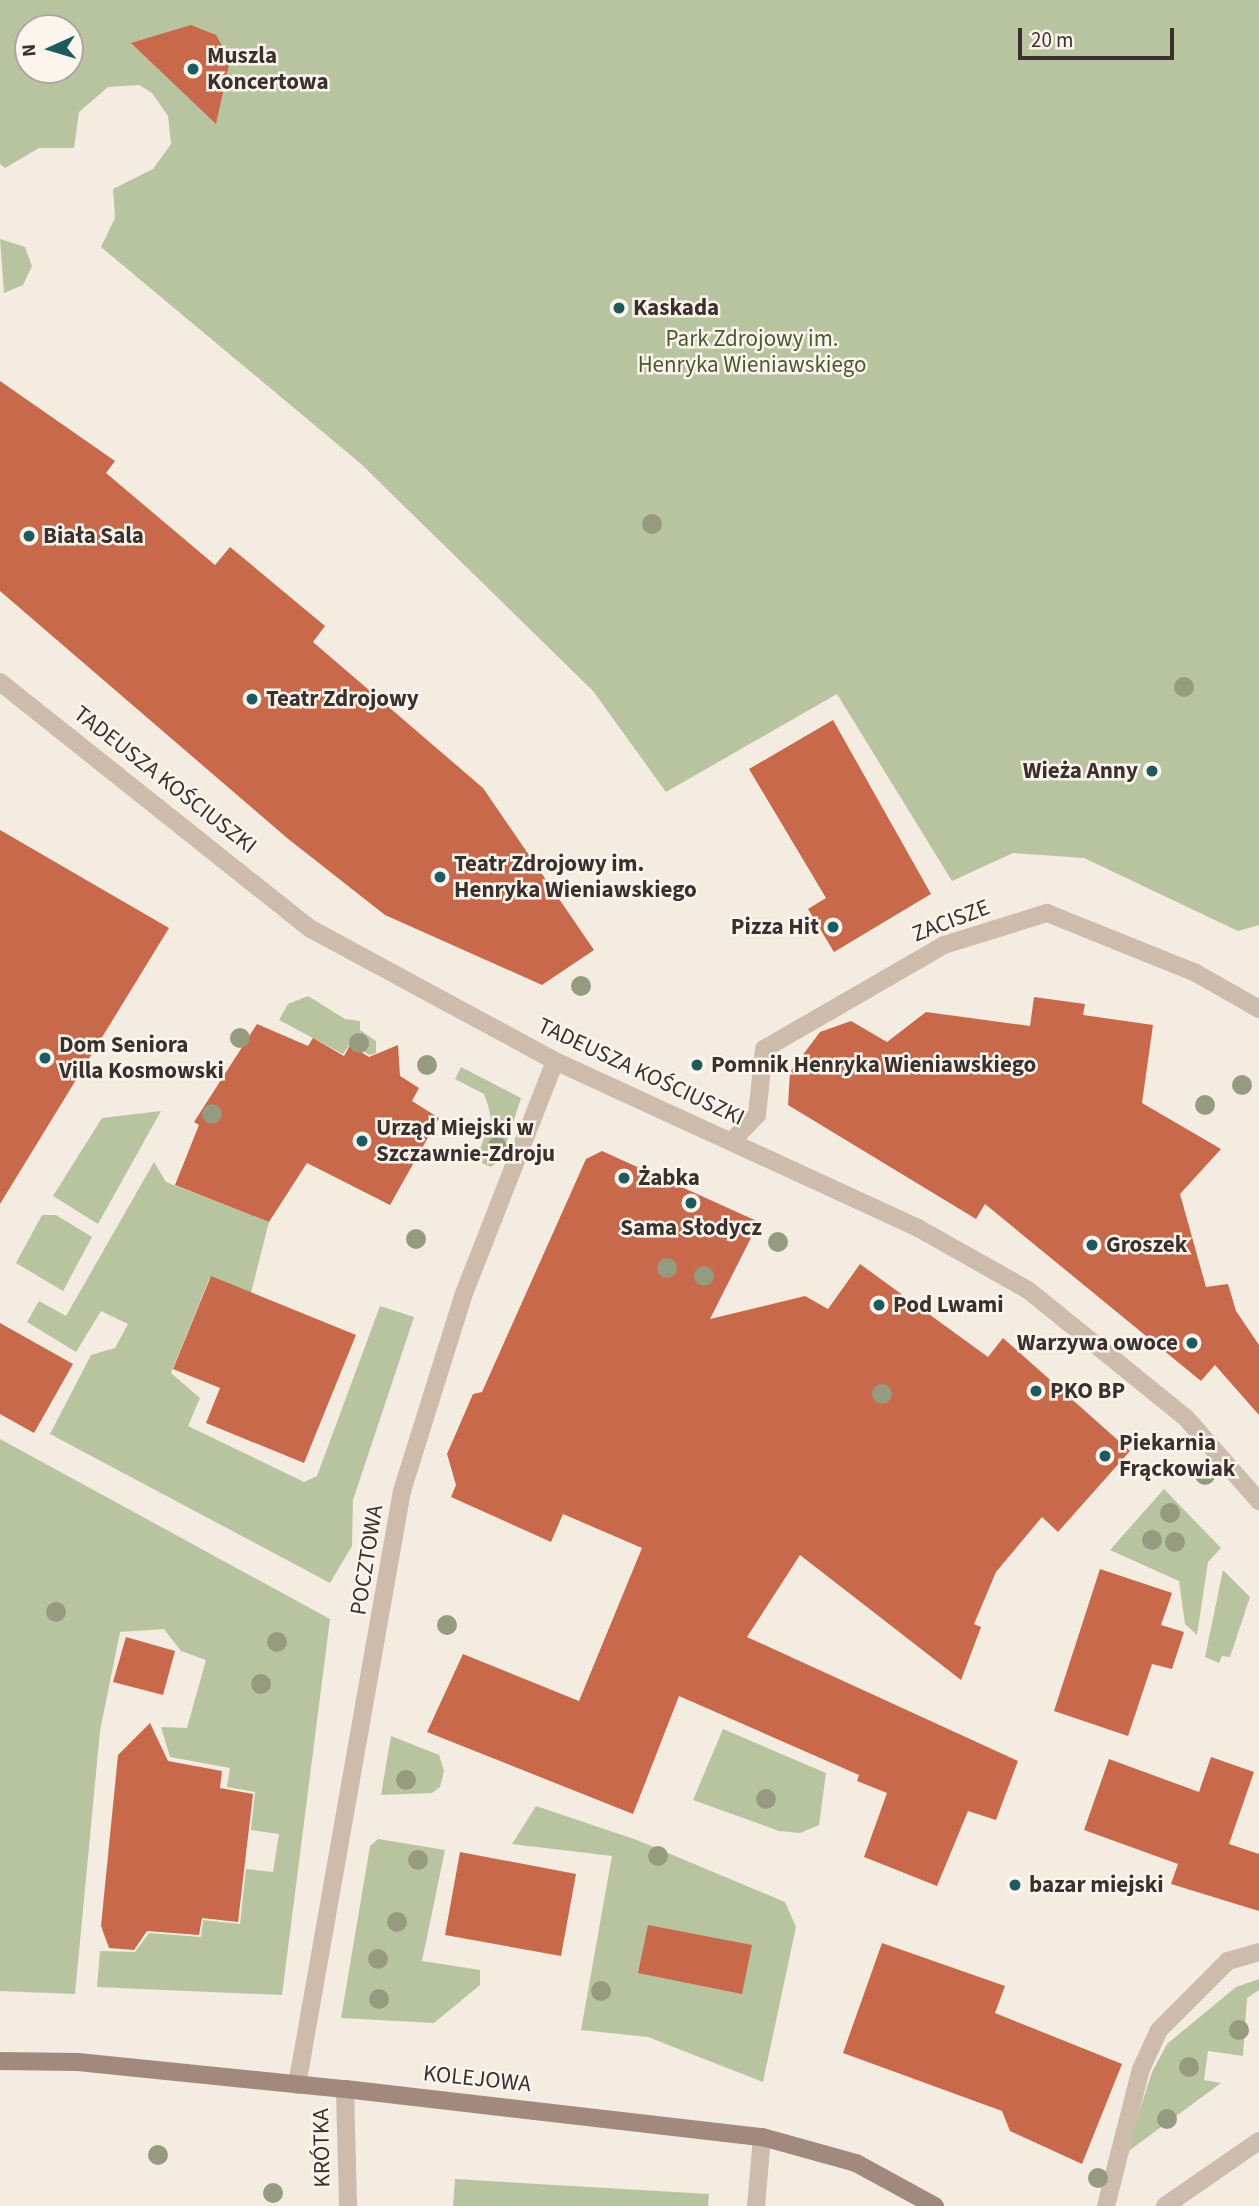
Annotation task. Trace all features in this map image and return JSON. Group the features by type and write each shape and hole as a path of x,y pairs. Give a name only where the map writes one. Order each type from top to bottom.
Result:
{"street":[{"name":"TADEUSZA KOŚCIUSZKI","path":"0,682 311,929 555,1061 918,1228 1028,1290 1186,1418 1259,1501"},
{"name":"ZACISZE","path":"732,1141 757,1115 764,1049 944,945 1047,913 1196,973 1259,1009"},
{"name":"POCZTOWA","path":"297,2085 402,1491 463,1296 555,1061"},
{"path":"1106,2206 1140,2069 1158,2030 1228,1961 1259,1952"},
{"name":"KOLEJOWA","path":"0,2061 78,2063 345,2089 762,2137 856,2163 935,2206"},
{"name":"KRÓTKA","path":"345,2089 348,2206"},
{"path":"756,2206 762,2137"},
{"path":"1165,2206 1259,2141"}],"green space":[{"name":"Park Zdrojowy im. Henryka Wieniawskiego","path":"0,0 1259,0 1259,925 1238,931 1084,858 1013,853 952,881 837,694 666,792 593,691 360,463 101,247 115,218 113,189 153,169 171,144 168,116 152,93 139,85 108,87 79,112 74,148 39,148 5,168 0,164"},
{"path":"0,239 25,247 32,266 23,285 4,293"},
{"path":"308,996 345,1019 360,1021 360,1030 376,1041 376,1053 370,1055 350,1044 343,1054 279,1020 288,1004"},
{"path":"461,1067 521,1098 501,1160 491,1167 482,1163 479,1152 491,1119 488,1105 484,1094 455,1079"},
{"path":"161,1111 98,1224 53,1196 102,1118"},
{"path":"154,1162 166,1182 269,1222 251,1293 210,1277 171,1373 200,1398 188,1426 304,1482 317,1476 380,1306 414,1317 353,1500 352,1546 330,1583 50,1434 91,1355 115,1348 128,1324 101,1311 76,1352 27,1322 39,1301 66,1316"},
{"path":"42,1215 56,1215 92,1237 63,1291 16,1263"},
{"path":"0,1439 330,1619 282,1995 97,1987 100,1951 135,1952 149,1933 201,1937 203,1920 240,1924 246,1869 273,1872 279,1834 251,1830 255,1792 227,1787 230,1768 170,1757 161,1727 187,1728 206,1660 181,1651 164,1629 120,1632 100,1731 75,1994 0,1991"},
{"path":"1164,1489 1221,1548 1208,1562 1197,1635 1185,1624 1179,1581 1110,1550"},
{"path":"1223,1570 1250,1597 1230,1657 1222,1656 1219,1663 1205,1657"},
{"path":"723,1729 826,1773 819,1825 800,1833 779,1831 693,1800"},
{"path":"391,1736 439,1755 444,1771 440,1787 432,1793 381,1795"},
{"path":"536,1806 637,1840 785,1902 796,1927 763,2082 648,2037 581,2030 612,1856 512,1844"},
{"path":"378,1839 445,1850 422,1961 480,1970 480,1985 434,2023 341,2018 370,1846"},
{"path":"1259,1979 1259,1990 1247,1998 1243,2056 1208,2051 1204,2080 1221,2083 1126,2153 1152,2072 1167,2044 1236,1987"},
{"path":"455,2179 709,2194 708,2206 453,2206"}],"building":[{"name":"Muszla Koncertowa","path":"191,25 216,35 230,60 216,124 131,43"},
{"path":"0,381 115,461 106,473 215,565 230,547 325,626 313,642 483,788 594,950 542,985 385,915 287,838 0,591"},
{"path":"833,720 931,894 834,952 808,909 826,898 749,769"},
{"name":"Dom Seniora Villa Kosmowski","path":"0,830 169,928 0,1204"},
{"path":"1034,997 1085,1004 1083,1015 1153,1025 1142,1103 1221,1149 1180,1194 1206,1287 1228,1284 1236,1311 1259,1345 1259,1415 1215,1365 1201,1381 985,1204 976,1219 788,1105 790,1072 820,1032 851,1021 887,1042 926,1012 1030,1026"},
{"path":"257,1024 308,1046 313,1038 344,1056 350,1045 369,1057 398,1045 400,1076 419,1088 412,1101 439,1118 390,1205 307,1163 269,1222 175,1185 199,1125 194,1122"},
{"path":"602,1151 759,1222 710,1319 805,1296 828,1309 860,1264 988,1357 1003,1338 1130,1451 1058,1532 1042,1517 996,1572 974,1624 981,1627 961,1680 800,1555 747,1637 1018,1761 996,1820 968,1811 937,1886 864,1857 887,1793 857,1781 859,1775 679,1696 633,1814 427,1732 463,1654 579,1701 642,1548 563,1514 551,1542 451,1497 456,1485 447,1454 473,1394 482,1392 586,1159"},
{"path":"211,1276 356,1335 304,1463 206,1423 220,1388 173,1369"},
{"path":"0,1323 73,1364 34,1433 0,1414"},
{"path":"1100,1569 1172,1593 1161,1625 1184,1632 1172,1669 1152,1664 1128,1736 1054,1711"},
{"path":"126,1637 175,1651 163,1695 113,1682"},
{"path":"150,1723 168,1761 222,1771 220,1788 253,1794 238,1922 202,1918 199,1935 147,1931 134,1950 109,1948 101,1926 118,1755"},
{"path":"1211,1757 1254,1772 1229,1844 1259,1854 1259,1911 1171,1884 1178,1864 1084,1830 1109,1759 1199,1792"},
{"path":"460,1852 576,1874 561,1956 445,1935"},
{"path":"648,1925 752,1945 742,1994 638,1973"},
{"path":"882,1943 1005,1986 995,2013 1122,2064 1082,2164 1010,2131 1002,2111 843,2053"}],"place":[{"name":"Muszla Koncertowa","path":"193,69"},
{"name":"Kaskada","path":"619,308"},
{"name":"Biała Sala","path":"29,536"},
{"name":"Teatr Zdrojowy","path":"252,699"},
{"name":"Wieża Anny","path":"1152,771"},
{"name":"Teatr Zdrojowy im. Henryka Wieniawskiego","path":"440,877"},
{"name":"Pizza Hit","path":"833,927"},
{"name":"Dom Seniora Villa Kosmowski","path":"45,1058"},
{"name":"Pomnik Henryka Wieniawskiego","path":"697,1065"},
{"name":"Urząd Miejski w Szczawnie-Zdroju","path":"362,1141"},
{"name":"Żabka","path":"624,1178"},
{"name":"Sama Słodycz","path":"691,1203"},
{"name":"Groszek","path":"1092,1245"},
{"name":"Pod Lwami","path":"879,1305"},
{"name":"Warzywa owoce","path":"1192,1343"},
{"name":"PKO BP","path":"1036,1391"},
{"name":"Piekarnia Frąckowiak","path":"1105,1456"},
{"name":"bazar miejski","path":"1015,1885"}]}
